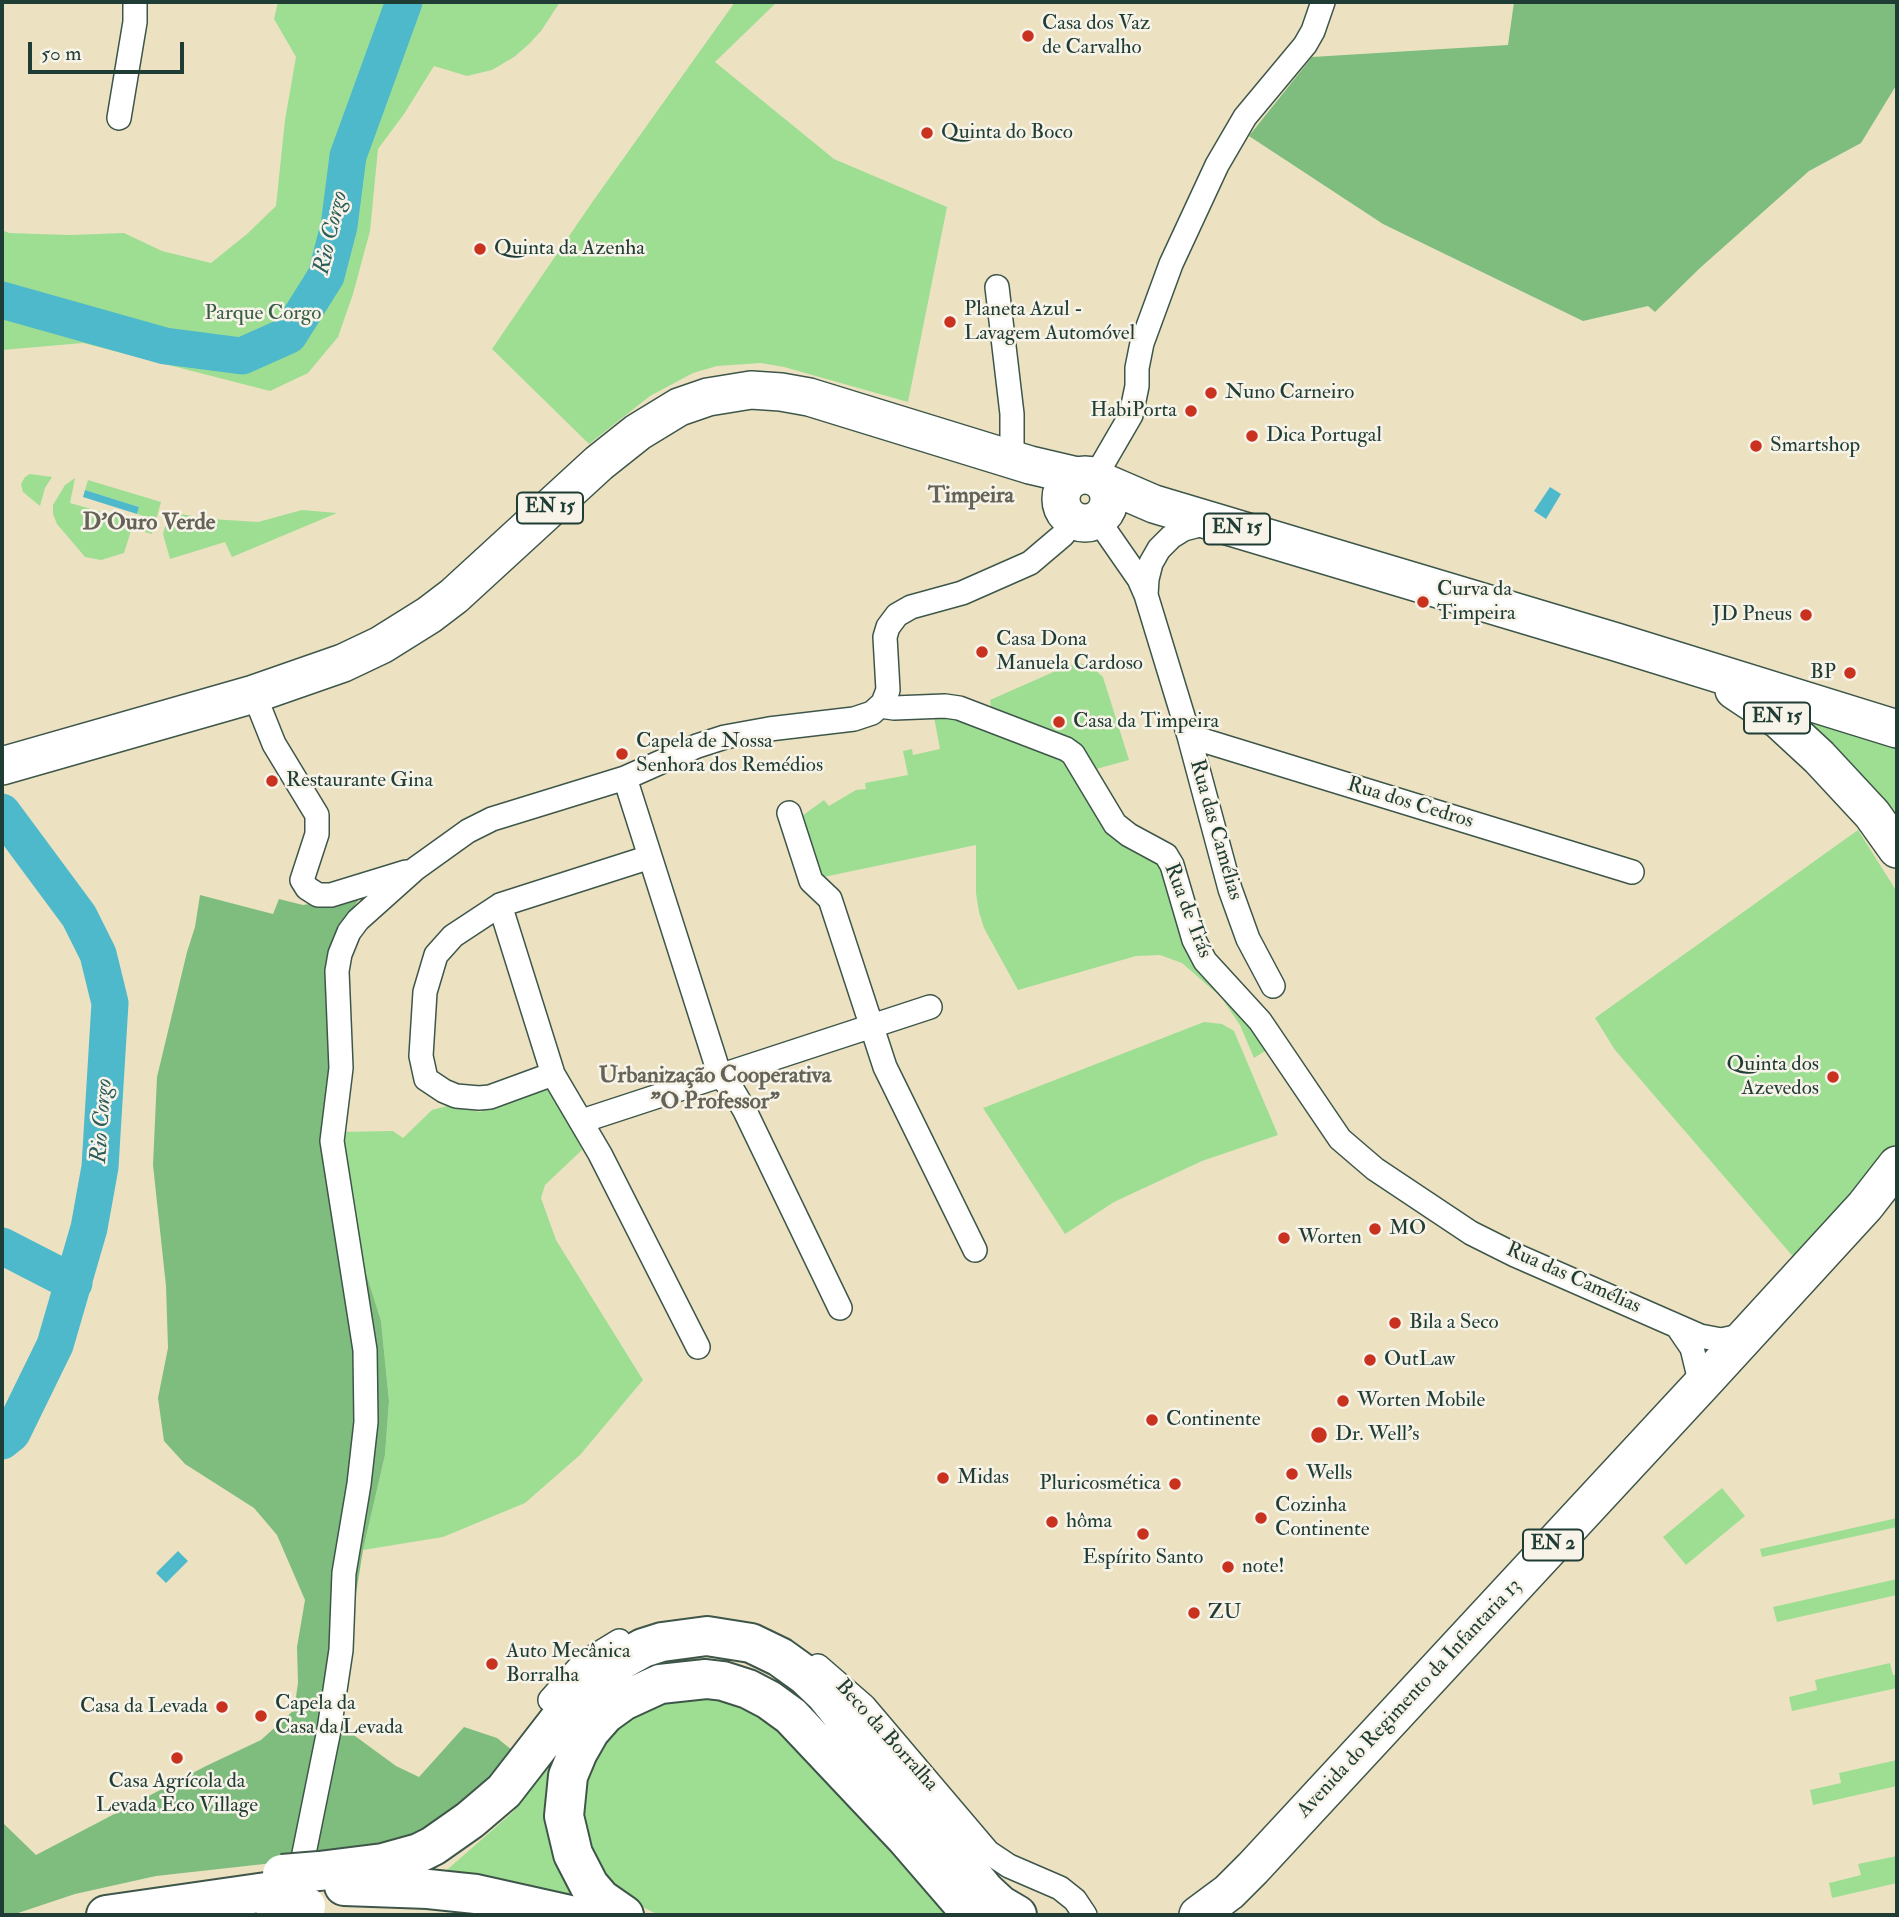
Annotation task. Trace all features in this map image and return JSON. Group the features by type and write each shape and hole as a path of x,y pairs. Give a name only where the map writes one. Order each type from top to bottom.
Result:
{"highway":[{"path":"223,1915 419,1853 433,1846 470,1820 504,1791 580,1693 609,1667 626,1656 662,1642 707,1636 751,1643 779,1657 805,1675 825,1694 985,1891 1000,1905 1017,1915"},
{"path":"624,1915 601,1899 589,1885 573,1854 564,1816 568,1776 590,1731 605,1714 623,1701 660,1684 706,1679 748,1689 791,1716 906,1838 973,1915"},
{"path":"295,1893 370,1886 440,1891 475,1894 570,1915"},
{"path":"121,1912 197,1887 295,1893 496,1915"}],"main road":[{"name":"EN 15","path":"2,766 254,694 363,654 400,635 466,586 625,442 659,418 693,401 736,391 794,394 835,405 1021,462 1088,497 1154,504 1897,729"},
{"name":"EN 15","path":"1616,642 1710,678 1768,711 1837,775 1872,814 1897,849"},
{"name":"Avenida do Regimento da Infantaria 13","path":"1198,1915 1245,1877 1748,1334 1865,1206 1897,1165"},
{"name":"Avenida do Regimento da Infantaria 13","path":"1241,1915 1897,1205"}],"street":[{"path":"118,118 135,22 135,2"},
{"path":"295,1893 329,1730 341,1650 344,1573 366,1423 365,1350 332,1142 341,1068 337,971 342,947 353,926 415,869 468,831 492,819 625,778 697,746 725,737 861,718 880,706 885,699 888,684 886,632 897,615 911,607 962,593 1030,563 1063,536 1088,497 1131,415 1138,386 1137,368 1142,343 1171,264 1217,165 1245,117 1305,45 1323,2"},
{"path":"997,287 1012,414 1021,462"},
{"name":"Rua das Camélias","path":"1088,497 1146,595 1239,916 1273,986"},
{"path":"1146,595 1151,563 1159,549 1184,529 1200,523 1216,522"},
{"path":"254,694 274,744 317,815 317,834 302,880 313,893 327,896 415,869"},
{"name":"Rua de Trás","path":"880,706 960,708 1073,754 1115,824 1133,838 1162,852 1169,860 1190,930 1205,961 1260,1021 1340,1139 1366,1163 1407,1191"},
{"name":"Rua dos Cedros","path":"1189,736 1632,872"},
{"path":"625,778 720,1076 739,1099 840,1308"},
{"path":"789,813 811,881 830,899 884,1067 975,1250"},
{"path":"553,1074 490,1097 479,1098 456,1096 426,1079 422,1069 421,1041 425,992 436,955 459,932 500,905 650,857"},
{"path":"500,905 553,1074 582,1121 698,1348"},
{"path":"582,1121 930,1007"},
{"name":"Rua das Camélias","path":"1407,1191 1493,1245 1700,1336 1728,1340 1748,1334"},
{"path":"1668,1321 1680,1329 1689,1341 1701,1385"},
{"name":"Beco da Borralha","path":"526,1733 567,1678 583,1663 617,1642 637,1634 674,1628 713,1628 750,1633 801,1655 837,1680 864,1706 988,1852 1009,1866 1060,1888 1075,1900 1085,1915"}],"green space":[{"name":"Parque Corgo","path":"278,2 560,2 529,44 492,70 467,76 434,66 378,149 370,231 353,294 338,337 308,373 270,391 83,343 2,350 2,230 9,233 69,235 124,233 162,251 211,263 276,206 285,120 296,57 274,19"},
{"path":"735,2 777,2 715,62 834,159 947,207 908,402 784,367 761,363 717,366 693,373 650,396 589,444 492,349 593,201"},
{"path":"1514,2 1897,2 1897,84 1861,143 1809,171 1655,312 1648,306 1583,321 1383,224 1249,136 1312,57 1508,45"},
{"path":"30,474 52,477 45,488 40,506 23,492 21,484"},
{"path":"75,478 70,503 134,521 124,553 101,560 85,557 57,524 53,505 65,485"},
{"path":"88,480 161,502 152,534 141,531 146,517 137,514 139,507 85,490"},
{"path":"302,510 337,513 232,557 225,542 170,559 163,534 166,523 180,514 258,522"},
{"path":"1080,663 1092,667 1103,677 1129,760 1089,771 1074,754 1068,735 1051,740 992,717 990,700 1067,666"},
{"path":"933,712 1069,753 1114,832 1165,859 1186,924 1273,1046 1254,1058 1240,1025 1221,997 1182,963 1160,955 1136,956 1018,990 984,928 979,912 976,893 976,845 819,878 799,818 824,800 829,806 856,790 866,789 865,783 908,775 903,751 912,749 913,755 940,749"},
{"path":"1821,720 1897,744 1897,804 1890,820 1810,726"},
{"path":"1858,830 1897,892 1897,1144 1889,1158 1796,1260 1615,1050 1595,1018"},
{"path":"200,895 273,914 279,899 303,905 362,895 349,914 332,1013 326,1131 353,1232 381,1321 389,1401 385,1455 363,1550 350,1630 340,1725 396,1766 419,1777 464,1727 497,1738 517,1754 427,1835 318,1858 156,1876 75,1894 12,1915 2,1915 2,1822 36,1855 261,1740 294,1710 298,1683 297,1647 305,1600 277,1535 254,1508 185,1464 164,1441 158,1398 168,1348 166,1286 153,1165 157,1077 195,927"},
{"path":"1204,1022 1222,1024 1234,1031 1278,1135 1202,1161 1114,1202 1065,1234 983,1108"},
{"path":"546,1085 553,1091 582,1150 545,1185 541,1198 556,1240 643,1380 580,1455 525,1503 443,1537 363,1550 385,1455 389,1401 381,1321 353,1232 337,1132 393,1131 403,1138 432,1110 451,1105 480,1112 536,1086"},
{"path":"1722,1488 1745,1516 1686,1565 1663,1537"},
{"path":"1897,1518 1897,1527 1762,1557 1760,1549"},
{"path":"1897,1579 1897,1595 1777,1622 1773,1607"},
{"path":"1890,1663 1893,1675 1897,1674 1897,1688 1792,1711 1789,1697 1817,1690 1815,1680"},
{"path":"682,1689 761,1708 963,1915 659,1915 638,1905 612,1885 594,1859 584,1823 585,1786 590,1770 599,1751 630,1711"},
{"path":"1897,1760 1897,1786 1813,1805 1810,1790 1841,1783 1839,1773"},
{"path":"551,1764 549,1820 555,1862 574,1901 433,1882 513,1812"},
{"path":"1897,1856 1897,1883 1832,1898 1829,1883 1861,1875 1858,1864"}],"water":[{"path":"1550,487 1561,494 1546,519 1534,511"},
{"path":"85,490 139,507 137,514 83,497"},
{"path":"178,1551 188,1561 166,1583 156,1573"}],"waterway":[{"name":"Rio Corgo","path":"2,300 165,346 242,356 289,335 326,276 339,226 348,156 404,2"},
{"name":"Rio Corgo","path":"2,812 79,916 98,954 110,1003 100,1167 89,1228 55,1345 12,1433 2,1441"},
{"path":"2,1246 74,1283"}],"place":[{"name":"Casa dos Vaz de Carvalho","path":"1028,36"},
{"name":"Quinta do Boco","path":"927,133"},
{"name":"Quinta da Azenha","path":"480,249"},
{"name":"Planeta Azul - Lavagem Automóvel","path":"950,322"},
{"name":"Nuno Carneiro","path":"1211,393"},
{"name":"HabiPorta","path":"1191,411"},
{"name":"Dica Portugal","path":"1252,436"},
{"name":"Smartshop","path":"1756,446"},
{"name":"Curva da Timpeira","path":"1423,602"},
{"name":"JD Pneus","path":"1806,615"},
{"name":"Casa Dona Manuela Cardoso","path":"982,652"},
{"name":"BP","path":"1850,673"},
{"name":"Casa da Timpeira","path":"1059,722"},
{"name":"Capela de Nossa Senhora dos Remédios","path":"622,754"},
{"name":"Restaurante Gina","path":"272,781"},
{"name":"Quinta dos Azevedos","path":"1833,1077"},
{"name":"MO","path":"1375,1229"},
{"name":"Worten","path":"1284,1238"},
{"name":"Bila a Seco","path":"1395,1323"},
{"name":"OutLaw","path":"1370,1360"},
{"name":"Worten Mobile","path":"1343,1401"},
{"name":"Continente","path":"1152,1420"},
{"name":"Dr. Well's","path":"1319,1435"},
{"name":"Wells","path":"1292,1474"},
{"name":"Midas","path":"943,1478"},
{"name":"Pluricosmética","path":"1175,1484"},
{"name":"Cozinha Continente","path":"1261,1518"},
{"name":"hôma","path":"1052,1522"},
{"name":"Espírito Santo","path":"1143,1534"},
{"name":"note!","path":"1228,1567"},
{"name":"ZU","path":"1194,1613"},
{"name":"Auto Mecânica Borralha","path":"492,1664"},
{"name":"Casa da Levada","path":"222,1707"},
{"name":"Capela da Casa da Levada","path":"261,1716"},
{"name":"Casa Agrícola da Levada Eco Village","path":"177,1758"}],"district":[{"name":"Timpeira","path":"971,497"},
{"name":"D'Ouro Verde","path":"149,524"},
{"name":"Urbanização Cooperativa \"O Professor\"","path":"715,1090"}]}
